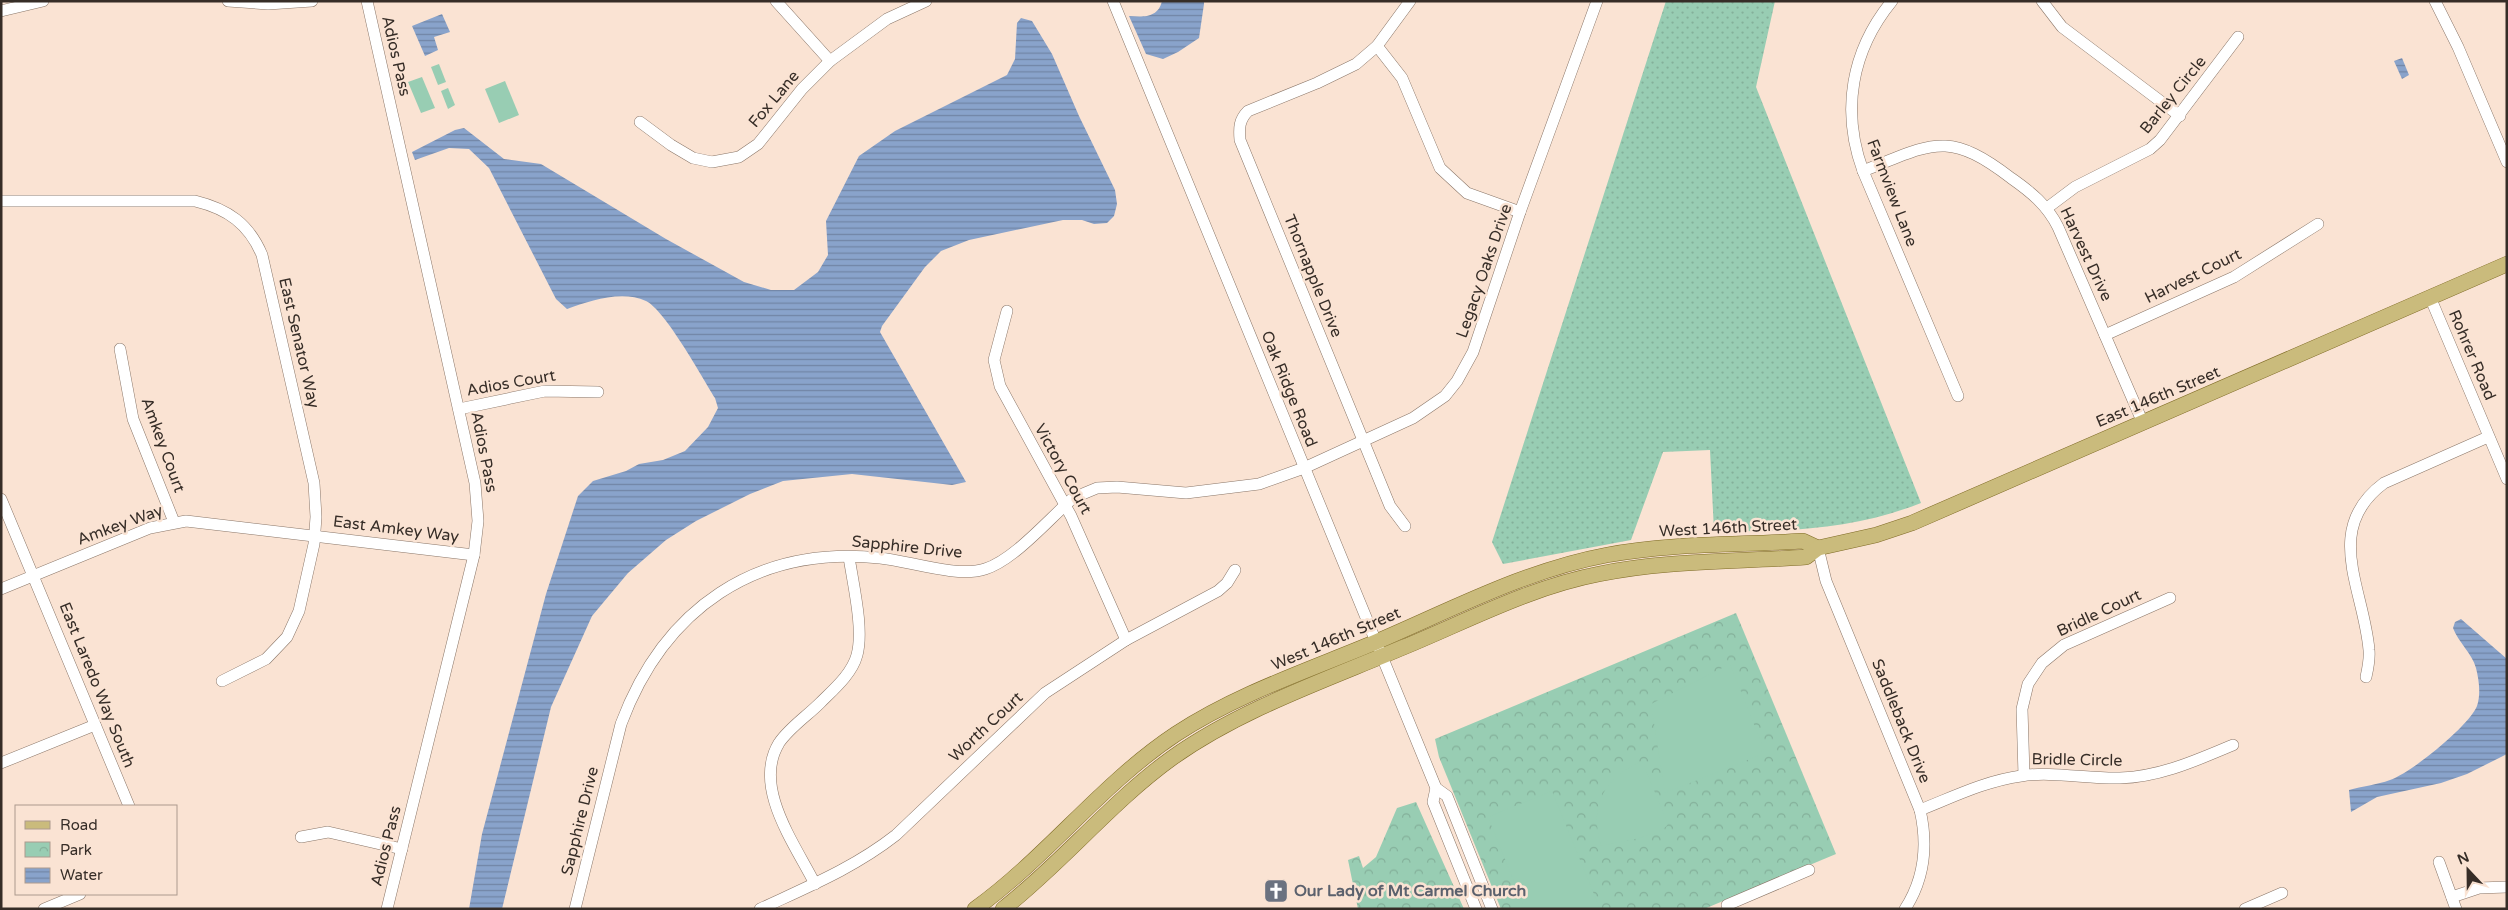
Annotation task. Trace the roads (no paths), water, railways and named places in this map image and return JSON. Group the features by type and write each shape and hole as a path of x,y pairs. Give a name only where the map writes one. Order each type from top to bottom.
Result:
{"main road":[{"name":"East 146th Street","path":"1818,548 1876,535 1912,523 2507,264"},
{"name":"West 146th Street","path":"975,909 1012,880 1134,766 1177,734 1226,706 1524,578 1590,558 1654,549 1803,540 1818,548 1806,557 1650,566 1580,578 1531,594 1243,717 1188,747 1136,788 1003,909"}],"street":[{"path":"1,11 44,1"},
{"path":"228,1 312,1"},
{"name":"Adios Pass","path":"367,1 476,483 478,521 474,555 387,909"},
{"path":"776,1 830,61"},
{"name":"Fox Lane","path":"640,122 677,149 693,158 712,162 731,159 753,149 802,89 830,61 887,19 926,1"},
{"name":"Oak Ridge Road","path":"1113,1 1381,657 1436,788 1447,796 1492,909"},
{"path":"1410,1 1376,46 1402,78 1433,155 1449,178 1467,193 1520,212"},
{"name":"Legacy Oaks Drive","path":"1304,468 1430,408 1445,396 1457,381 1473,352 1520,212 1597,1"},
{"name":"Farmview Lane","path":"1892,1 1870,32 1853,78 1851,93 1852,133 1863,171 1958,396"},
{"path":"2042,1 2062,27 2180,116"},
{"path":"2435,1 2458,47 2507,162"},
{"name":"Barley Circle","path":"2047,208 2075,187 2150,149 2180,116 2238,37"},
{"name":"Thornapple Drive","path":"1376,46 1368,55 1344,71 1248,111 1240,122 1240,140 1390,506 1404,526"},
{"name":"Harvest Drive","path":"1863,171 1927,146 1940,145 1964,148 1990,161 2035,195 2047,208 2058,228 2143,423"},
{"name":"East Senator Way","path":"1,201 196,201 216,206 229,212 248,229 262,255 311,467 316,498 314,535 299,611 287,637 266,659 222,681"},
{"name":"Harvest Court","path":"2105,335 2234,277 2318,224"},
{"name":"Rohrer Road","path":"2430,297 2507,480"},
{"name":"Victory Court","path":"1007,311 994,360 1000,386 1006,402 1066,504 1126,640"},
{"name":"Amkey Court","path":"120,350 133,419 174,522"},
{"name":"Adios Court","path":"459,409 545,391 598,392"},
{"path":"2366,676 2370,651 2350,544 2353,523 2358,512 2375,490 2384,483 2488,437"},
{"name":"Sapphire Drive","path":"575,909 621,724 642,674 656,653 693,612 740,582 781,565 806,559 849,556 894,560 951,570 983,570 1004,560 1073,498 1097,488 1116,487 1186,492 1259,484 1304,468"},
{"name":"East Laredo Way South","path":"1,499 129,805"},
{"name":"Amkey Way","path":"1,589 150,528 174,522 203,521 314,535"},
{"name":"East Amkey Way","path":"314,535 474,555"},
{"name":"Saddleback Drive","path":"1818,548 1826,581 1920,810 1925,843 1922,870 1912,898 1905,909"},
{"path":"814,884 776,806 769,782 769,768 780,743 836,686 849,671 856,658 857,621 849,556"},
{"name":"Worth Court","path":"760,909 846,869 885,844 1046,693 1088,663 1126,640 1218,591 1228,583 1235,570"},
{"name":"Bridle Court","path":"2024,776 2022,709 2028,684 2042,663 2064,645 2170,598"},
{"path":"1,763 96,725"},
{"name":"Bridle Circle","path":"1920,810 1992,782 2024,776 2121,778 2139,776 2174,768 2233,745"},
{"name":"Oak Ridge Road","path":"1436,788 1432,802 1476,909"},
{"path":"301,837 328,832 402,849"},
{"path":"2438,862 2456,909"},
{"path":"1727,905 1809,870"},
{"path":"2452,897 2479,888 2507,887"},
{"path":"2245,909 2282,893"},
{"path":"44,909 78,895"}],"water":[{"path":"1162,1 1204,1 1199,38 1178,52 1163,59 1146,54 1129,16 1150,15 1157,11"},
{"path":"442,14 450,32 434,37 438,50 425,56 412,26"},
{"path":"1021,18 1032,21 1052,54 1079,116 1115,190 1117,204 1114,216 1107,223 1094,224 1082,220 1063,220 969,240 941,251 925,267 882,326 880,332 966,482 952,485 852,474 783,481 750,494 696,521 666,540 628,573 592,616 551,707 502,909 469,909 482,834 546,594 578,496 593,481 626,471 639,464 663,460 685,451 708,427 718,408 715,398 673,330 654,307 646,301 626,296 606,298 567,309 556,299 489,168 469,149 449,148 415,160 412,152 455,130 464,128 504,159 541,164 666,239 744,282 771,290 794,290 818,272 828,255 826,221 859,156 895,131 1007,75 1015,59 1017,23"},
{"path":"2402,58 2409,75 2402,79 2394,61"},
{"path":"2461,619 2507,659 2507,754 2467,774 2441,783 2377,797 2351,812 2349,790 2380,783 2399,776 2425,759 2472,715 2479,697 2478,677 2471,657 2453,628 2455,622"}],"place":[{"name":"Our Lady of Mt Carmel Church","path":"1276,891"}]}
